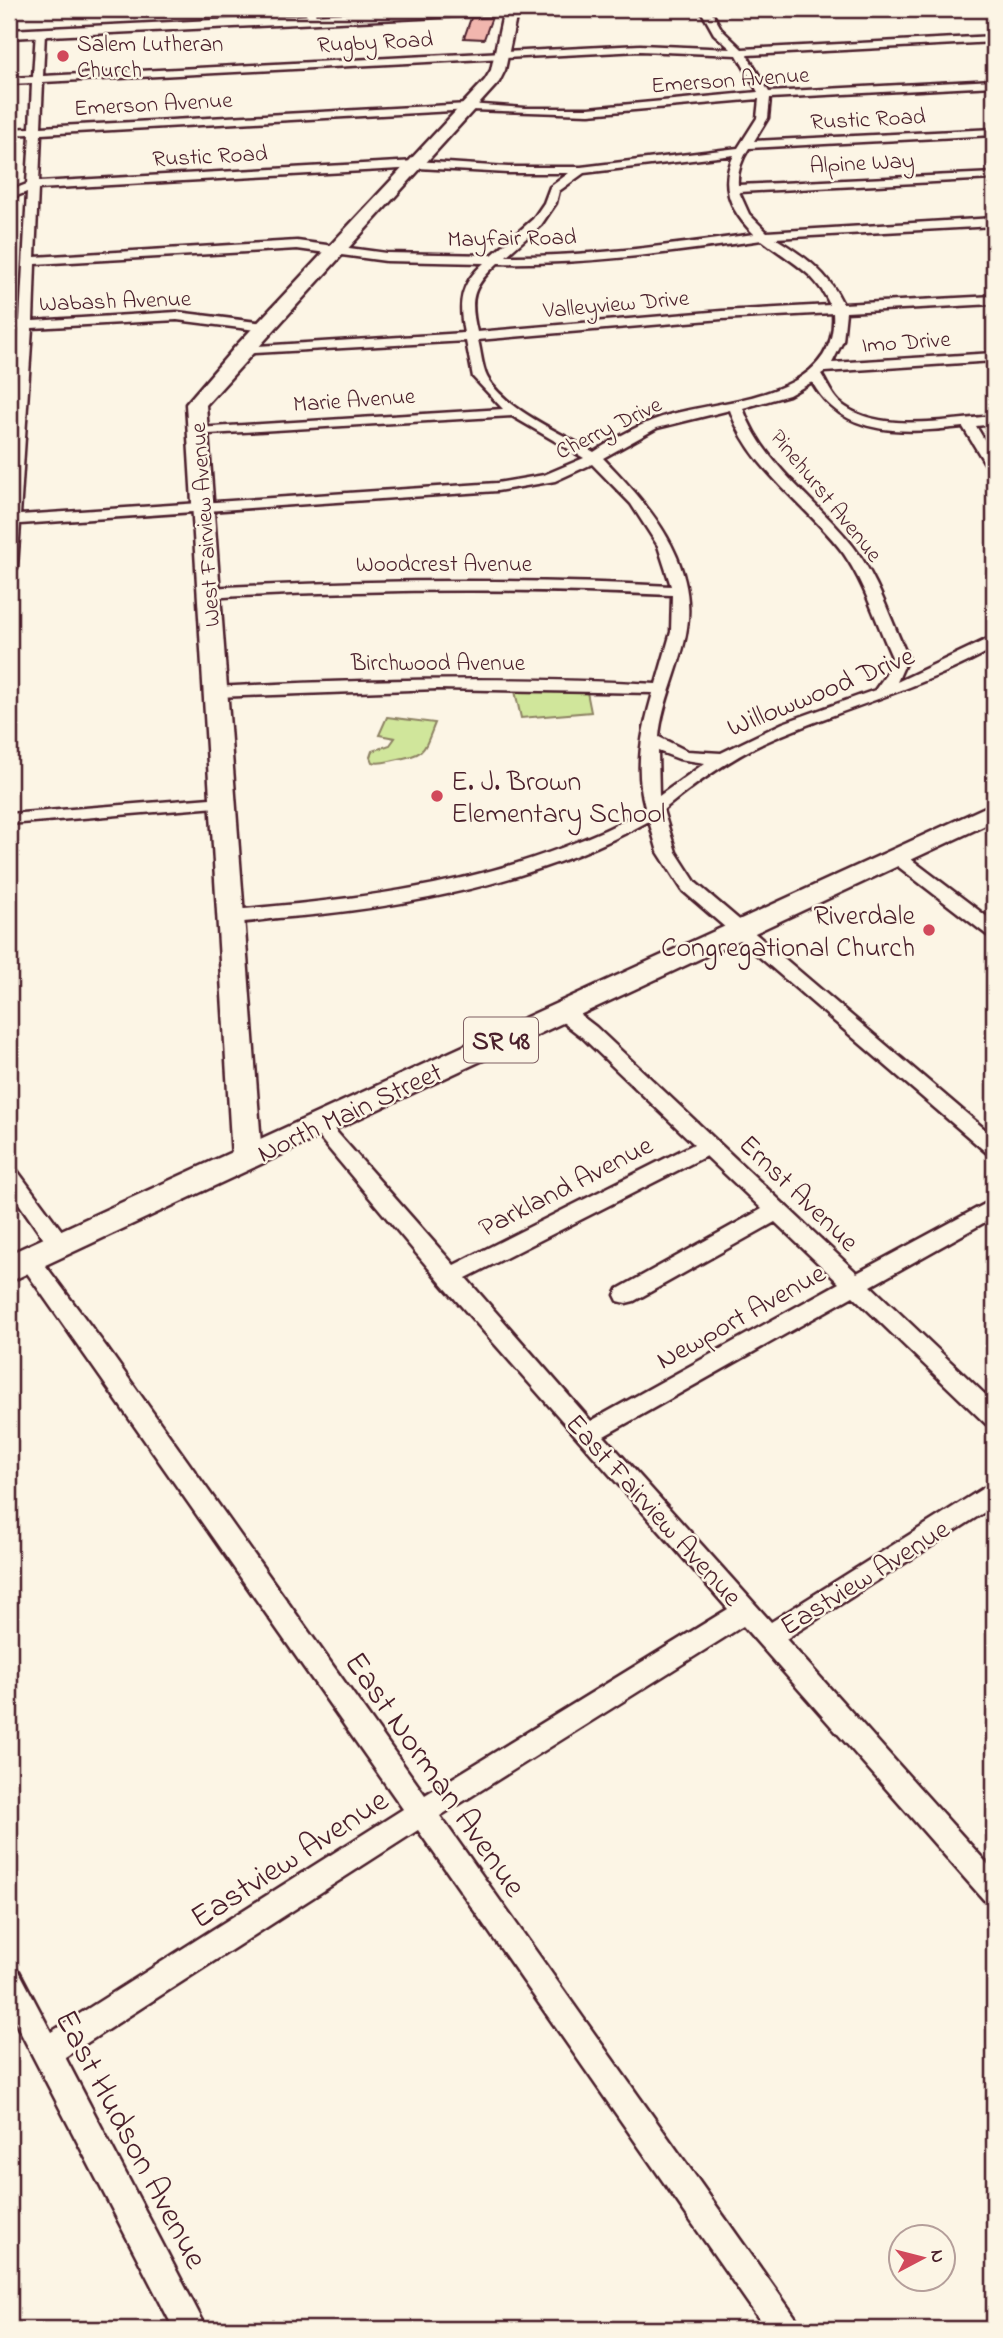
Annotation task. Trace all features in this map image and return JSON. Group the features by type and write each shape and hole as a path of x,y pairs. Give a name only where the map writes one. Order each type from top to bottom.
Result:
{"main road":[{"name":"North Main Street","path":"19,1264 994,811"}],"street":[{"path":"9,34 311,14 513,9"},
{"name":"West Fairview Avenue","path":"247,1158 197,432 198,400 495,78 513,9"},
{"path":"705,9 719,33 739,52 764,96 763,118 733,165 732,189 742,213 763,236 816,270 839,308"},
{"path":"9,568 30,261 40,33"},
{"name":"Rugby Road","path":"9,81 652,48 739,52 994,38"},
{"name":"Emerson Avenue","path":"9,132 468,108 589,111 764,96 994,83"},
{"name":"Rustic Road","path":"9,195 33,186 415,164 508,170 582,170 640,165 742,148 994,132"},
{"path":"508,170 554,189"},
{"path":"582,170 554,189 550,203 537,222 476,278 466,297 466,313 481,377 492,392 514,412 593,457 628,491 653,522 673,563 680,591 679,632 650,739 648,765 654,807 667,852 676,869 707,904 994,1148"},
{"name":"Alpine Way","path":"732,189 994,176"},
{"name":"Mayfair Road","path":"30,261 292,245 386,257 495,260 607,256 763,236 994,222"},
{"name":"Valleyview Drive","path":"242,351 471,337 645,321 994,300"},
{"name":"Cherry Drive","path":"11,520 513,485 565,472 621,439 654,424 687,414 781,395 803,384 834,346 840,318 839,308"},
{"name":"Wabash Avenue","path":"9,326 177,316 265,327"},
{"name":"Imo Drive","path":"817,370 994,357"},
{"path":"817,370 836,405 861,419 902,425 994,419"},
{"name":"Pinehurst Avenue","path":"735,404 737,416 758,447 825,522 860,568 882,610 900,657"},
{"name":"Marie Avenue","path":"197,432 514,412"},
{"path":"966,421 994,467"},
{"name":"Woodcrest Avenue","path":"208,593 440,584 680,591"},
{"name":"Willowwood Drive","path":"231,916 393,899 482,881 567,853 640,818 723,758 778,731 907,685 994,643"},
{"path":"882,692 893,676 900,657 917,664 948,665"},
{"name":"Birchwood Avenue","path":"215,692 426,682 662,689"},
{"path":"650,739 678,755 698,759 723,758"},
{"path":"9,819 223,802"},
{"path":"897,857 994,931"},
{"name":"Ernst Avenue","path":"563,1012 589,1032 994,1417"},
{"name":"East Fairview Avenue","path":"318,1125 746,1611 989,1875"},
{"name":"Parkland Avenue","path":"449,1276 708,1146"},
{"path":"9,1174 60,1245"},
{"name":"Newport Avenue","path":"588,1434 994,1207"},
{"path":"626,1295 777,1211"},
{"name":"East Norman Avenue","path":"19,1264 99,1354 785,2329"},
{"name":"Eastview Avenue","path":"770,1636 994,1494"},
{"name":"Eastview Avenue","path":"46,2052 422,1812 746,1611"},
{"name":"East Hudson Avenue","path":"9,1981 191,2329"}],"green space":[{"path":"515,691 587,692 591,712 521,718"},
{"path":"387,717 435,723 422,751 385,762 372,762 372,751 390,745 395,738 379,735"}],"building":[{"path":"492,17 484,39 464,38 471,18"}],"place":[{"name":"Salem Lutheran Church","path":"63,56"},
{"name":"E. J. Brown Elementary School","path":"437,796"},
{"name":"Riverdale Congregational Church","path":"929,930"}]}
